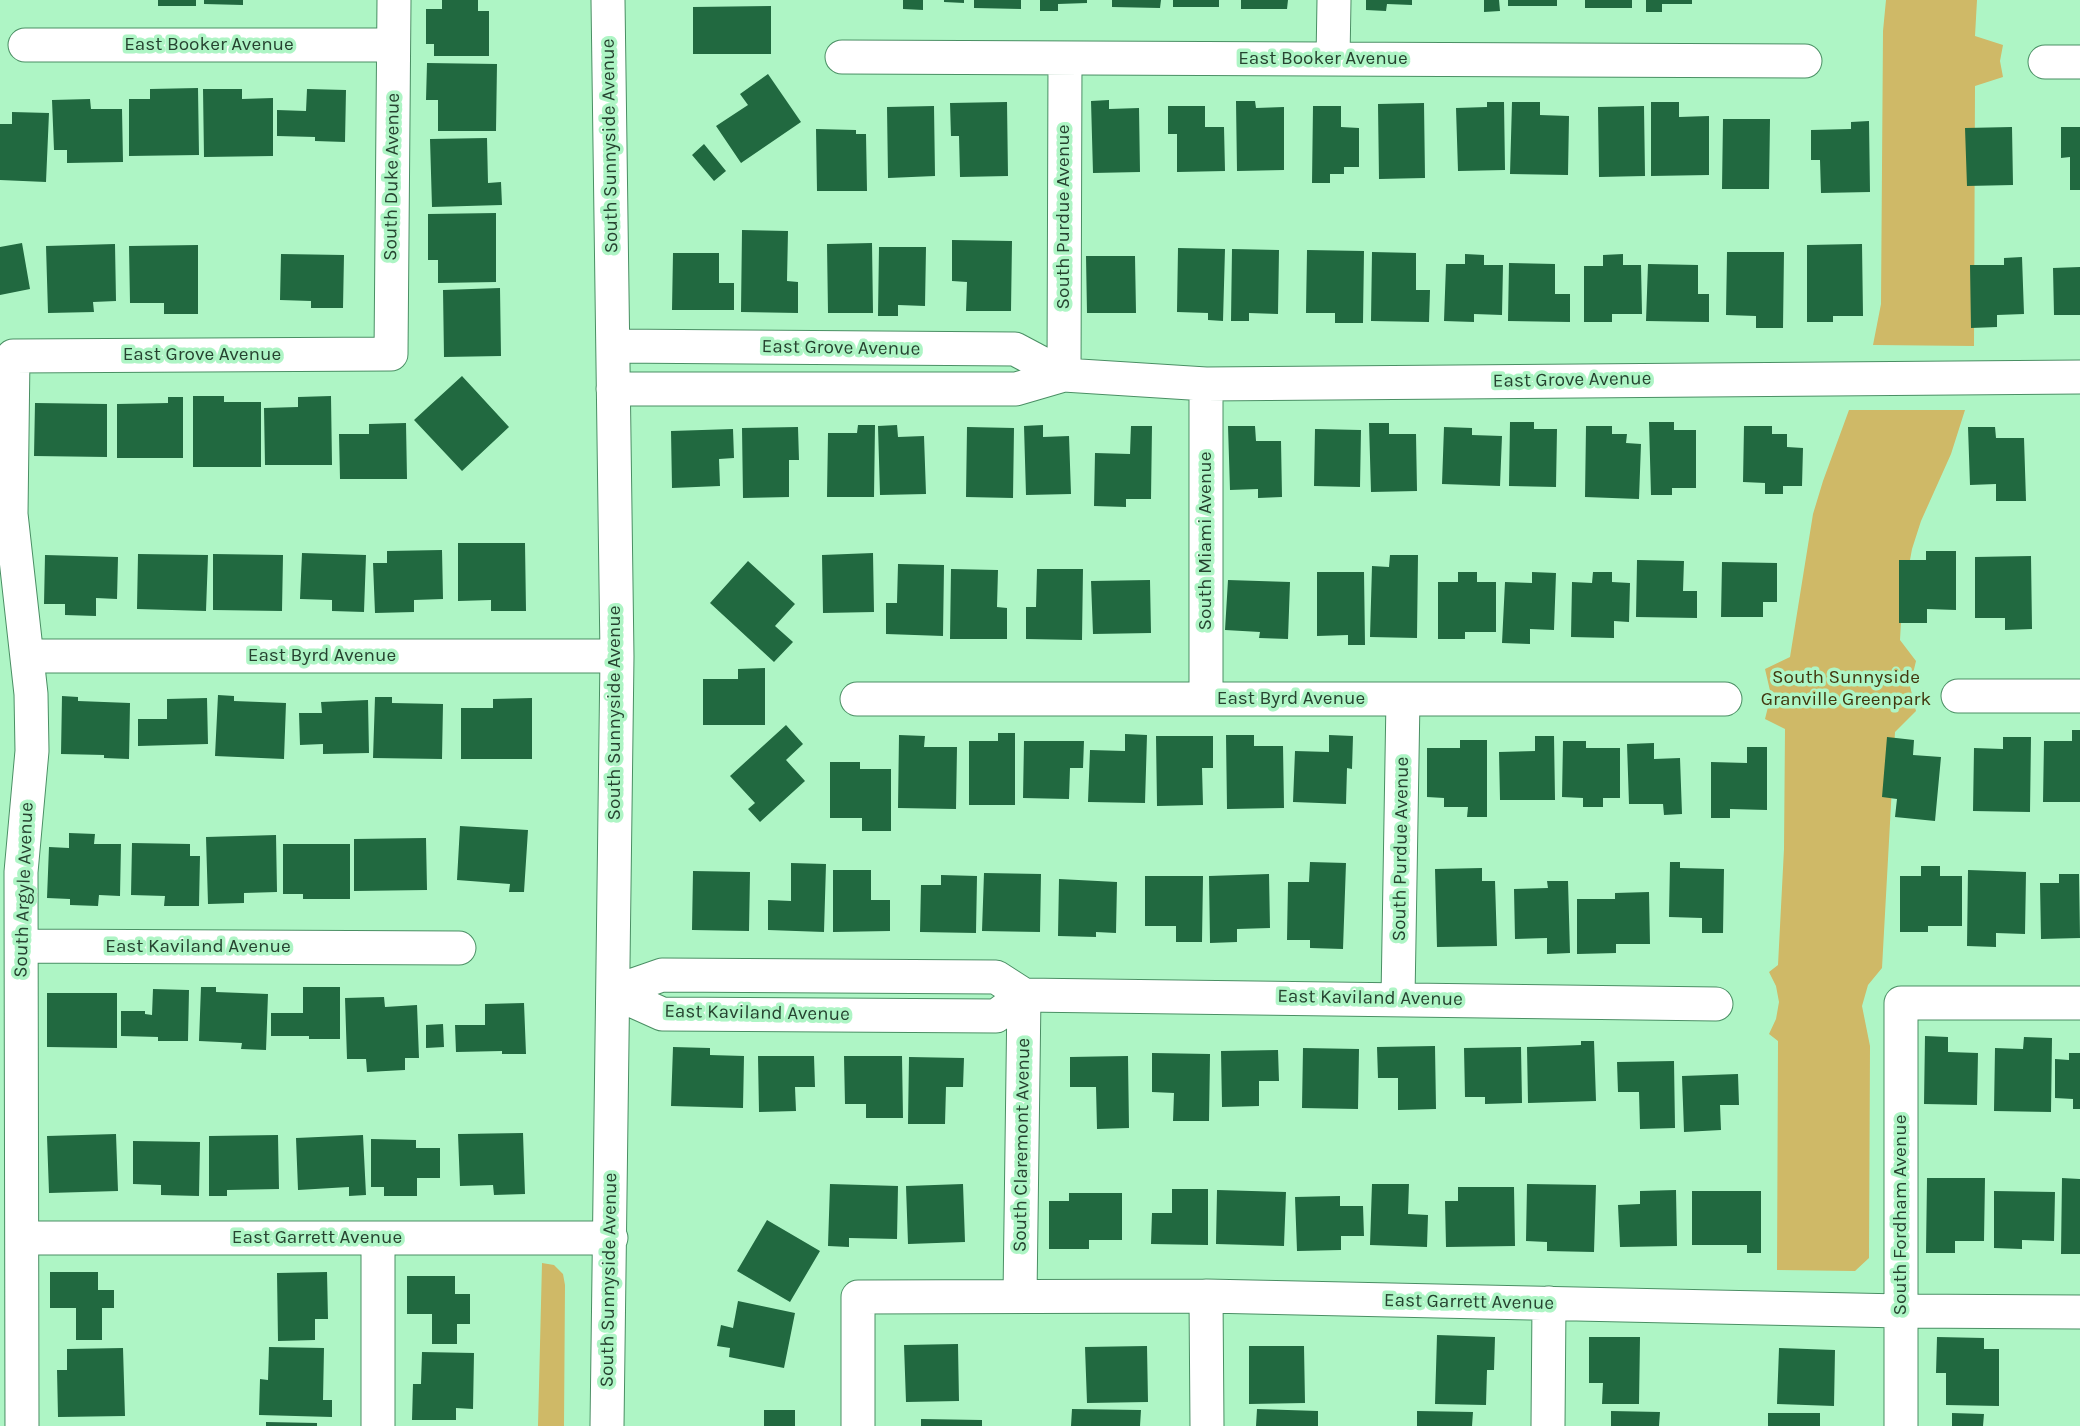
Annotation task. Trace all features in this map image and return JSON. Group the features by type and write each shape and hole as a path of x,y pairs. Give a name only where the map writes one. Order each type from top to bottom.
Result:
{"street":[{"name":"South Duke Avenue","path":"391,354 394,0"},
{"name":"South Sunnyside Avenue","path":"607,1426 617,656 608,0"},
{"path":"1334,0 1334,60"},
{"name":"East Booker Avenue","path":"25,45 393,45"},
{"name":"East Booker Avenue","path":"842,57 1805,61"},
{"name":"South Purdue Avenue","path":"1064,374 1065,59"},
{"path":"2045,62 2080,62"},
{"name":"East Grove Avenue","path":"613,346 1015,349 1064,374"},
{"name":"East Grove Avenue","path":"13,356 391,354"},
{"name":"South Argyle Avenue","path":"13,356 11,514 31,694 32,751 21,872 22,946 11,1039 23,1238 22,1426"},
{"name":"East Grove Avenue","path":"613,389 1016,389 1064,374 1206,384 2080,377"},
{"name":"South Miami Avenue","path":"1206,384 1206,699"},
{"name":"East Byrd Avenue","path":"27,656 617,656"},
{"path":"1958,696 2080,695"},
{"name":"East Byrd Avenue","path":"857,699 1725,699"},
{"name":"South Purdue Avenue","path":"1398,998 1403,699"},
{"name":"East Kaviland Avenue","path":"22,946 459,948"},
{"name":"East Kaviland Avenue","path":"613,992 662,975 996,976 1024,995 1716,1003"},
{"name":"South Claremont Avenue","path":"1020,1296 1024,995"},
{"name":"South Fordham Avenue","path":"1901,1426 1901,1003 2080,1003"},
{"name":"East Garrett Avenue","path":"23,1238 611,1238"},
{"path":"378,1238 378,1426"},
{"path":"1206,1296 1207,1426"},
{"name":"East Garrett Avenue","path":"858,1426 858,1297 1206,1296 1901,1311 2080,1312"},
{"path":"1548,1426 1549,1303"}],"green space":[{"path":"1886,0 1977,0 1975,36 2003,45 2000,61 2003,77 1975,86 1974,346 1873,345 1881,304 1883,31"},
{"name":"South Sunnyside Granville Greenpark","path":"1849,410 1965,410 1951,454 1921,521 1912,549 1902,604 1900,640 1916,661 1910,686 1916,711 1895,732 1882,968 1868,985 1862,1006 1870,1046 1869,1258 1855,1271 1777,1270 1778,1041 1769,1034 1776,1019 1779,1002 1776,986 1769,972 1778,965 1784,849 1785,729 1765,719 1771,695 1765,669 1790,657 1813,514"},
{"path":"542,1263 554,1265 563,1274 565,1285 564,1426 538,1426"}],"building":[{"path":"158,0 196,0 196,6 158,6"},
{"path":"204,0 243,0 243,5 204,4"},
{"path":"442,0 478,0 478,11 489,11 489,56 434,56 434,44 426,44 426,9 442,9"},
{"path":"903,0 923,0 923,10 903,9"},
{"path":"964,0 964,3 944,2"},
{"path":"974,0 1021,0 1021,9 974,8"},
{"path":"1040,0 1087,0 1087,3 1058,4 1058,11 1040,11"},
{"path":"1112,0 1161,0 1160,8 1112,7"},
{"path":"1173,0 1219,0 1219,7 1173,7"},
{"path":"1241,0 1288,0 1287,9 1241,9"},
{"path":"1366,0 1412,0 1412,5 1387,4 1386,11 1366,10"},
{"path":"1484,0 1499,0 1500,11 1484,12"},
{"path":"1508,0 1557,0 1557,6 1508,6"},
{"path":"1585,0 1632,0 1632,8 1585,8"},
{"path":"1646,0 1692,0 1692,4 1662,4 1662,12 1646,12"},
{"path":"771,6 771,54 693,54 693,7"},
{"path":"427,63 497,64 496,131 438,131 438,100 426,100"},
{"path":"768,74 801,122 741,163 716,126 748,105 740,94"},
{"path":"198,88 199,155 129,156 129,99 150,99 150,89"},
{"path":"203,89 242,89 242,99 273,98 273,156 204,157"},
{"path":"307,89 346,90 345,142 315,141 315,137 277,136 277,110 306,111"},
{"path":"90,99 91,109 122,109 123,162 67,163 67,150 54,150 52,100"},
{"path":"1109,100 1109,109 1139,108 1140,172 1093,173 1091,101"},
{"path":"1236,101 1255,101 1256,108 1284,107 1284,170 1237,171"},
{"path":"1007,102 1008,176 960,177 959,136 951,136 950,103"},
{"path":"1487,102 1504,102 1505,170 1458,171 1456,108 1487,107"},
{"path":"1512,102 1540,102 1540,115 1569,116 1568,175 1510,174"},
{"path":"1651,102 1679,102 1679,117 1709,116 1709,175 1651,176"},
{"path":"1424,103 1425,178 1379,179 1378,104"},
{"path":"934,106 935,176 888,178 887,107"},
{"path":"1168,106 1205,106 1205,127 1224,127 1225,171 1177,172 1177,134 1168,134"},
{"path":"1313,106 1341,106 1341,127 1359,128 1359,167 1344,167 1344,174 1330,174 1330,183 1312,183"},
{"path":"1644,106 1645,176 1599,177 1598,107"},
{"path":"12,112 49,113 46,182 0,180 0,124 12,124"},
{"path":"1723,119 1770,119 1769,189 1722,189"},
{"path":"1869,121 1870,192 1821,193 1820,160 1811,160 1811,130 1851,129 1851,122"},
{"path":"2012,127 2013,185 1967,186 1965,128"},
{"path":"2061,127 2080,127 2080,190 2070,190 2070,157 2061,158"},
{"path":"816,129 856,130 856,134 866,134 867,191 817,191"},
{"path":"487,138 488,183 501,182 502,205 432,207 430,139"},
{"path":"704,144 726,171 714,181 692,155"},
{"path":"496,213 496,282 438,283 438,260 428,260 428,214"},
{"path":"742,230 788,231 787,281 798,282 798,313 741,312"},
{"path":"952,240 1012,241 1011,311 966,311 967,282 952,281"},
{"path":"22,243 30,289 0,295 0,247"},
{"path":"872,243 873,313 828,313 827,244"},
{"path":"115,244 116,301 93,302 94,312 48,313 46,246"},
{"path":"1862,244 1863,316 1833,316 1833,322 1807,322 1807,245"},
{"path":"198,245 198,314 164,314 164,303 130,303 129,246"},
{"path":"879,247 926,247 925,306 898,305 898,316 878,316"},
{"path":"1178,248 1225,249 1223,321 1208,320 1208,313 1177,312"},
{"path":"1232,249 1279,250 1278,314 1249,313 1249,321 1231,321"},
{"path":"1307,250 1364,251 1363,323 1335,323 1335,313 1306,313"},
{"path":"1372,252 1416,253 1416,290 1430,290 1429,322 1371,321"},
{"path":"1727,252 1784,252 1783,328 1756,328 1756,316 1726,315"},
{"path":"673,253 719,253 719,283 734,283 734,310 672,310"},
{"path":"281,254 344,255 343,308 311,308 311,301 280,300"},
{"path":"1465,254 1484,255 1484,265 1503,265 1502,315 1474,314 1474,322 1444,321 1446,264 1465,264"},
{"path":"1623,254 1623,265 1641,265 1642,314 1612,314 1612,322 1584,322 1584,266 1603,266 1603,255"},
{"path":"1086,256 1135,256 1136,313 1087,313"},
{"path":"2022,257 2024,314 1997,315 1997,327 1971,328 1970,265 2004,265 2004,258"},
{"path":"1509,263 1555,264 1555,294 1570,294 1570,322 1508,321"},
{"path":"1648,264 1698,265 1698,294 1709,294 1709,322 1646,321"},
{"path":"2080,267 2080,315 2054,315 2053,268"},
{"path":"500,288 501,356 444,357 443,290"},
{"path":"462,376 509,427 462,471 414,420"},
{"path":"193,396 224,396 224,402 261,402 261,467 193,467"},
{"path":"331,396 332,465 265,465 264,408 298,407 298,397"},
{"path":"168,397 183,397 183,458 117,458 117,404 168,403"},
{"path":"35,403 107,404 107,457 34,456"},
{"path":"1510,422 1534,422 1534,429 1557,429 1556,487 1509,486"},
{"path":"1649,422 1674,422 1674,430 1696,430 1696,488 1672,488 1672,495 1651,495"},
{"path":"406,423 407,479 340,479 339,434 369,434 369,424"},
{"path":"1369,423 1389,423 1389,434 1416,434 1417,491 1371,492"},
{"path":"858,425 875,425 874,497 827,497 828,433 857,433"},
{"path":"897,425 898,437 924,436 926,494 880,495 878,426"},
{"path":"1043,425 1043,437 1069,436 1071,494 1026,495 1024,426"},
{"path":"1131,426 1152,426 1151,499 1126,499 1126,507 1094,506 1095,453 1130,454"},
{"path":"1228,426 1255,426 1256,441 1281,441 1282,497 1258,498 1258,489 1230,490"},
{"path":"1586,426 1612,426 1612,434 1627,434 1626,443 1641,444 1639,499 1585,497"},
{"path":"1744,426 1772,426 1772,434 1787,434 1787,447 1803,448 1802,486 1783,486 1783,494 1765,494 1765,483 1743,482"},
{"path":"798,427 799,460 789,460 789,497 743,498 742,428"},
{"path":"967,427 1014,428 1013,498 966,497"},
{"path":"1444,427 1472,428 1472,435 1502,436 1500,486 1442,484"},
{"path":"1968,427 1995,427 1996,438 2024,438 2026,501 1996,501 1996,484 1970,485"},
{"path":"733,429 734,458 719,459 720,486 672,488 671,431"},
{"path":"1315,429 1361,430 1360,487 1314,486"},
{"path":"458,543 525,543 526,611 491,611 491,600 458,601"},
{"path":"442,550 443,599 414,600 414,612 375,613 373,563 387,563 387,551"},
{"path":"1926,551 1956,551 1956,610 1927,609 1927,623 1899,623 1899,560 1926,560"},
{"path":"302,553 366,555 364,612 332,611 332,600 300,599"},
{"path":"873,553 874,612 823,613 822,555"},
{"path":"138,554 208,555 206,611 137,609"},
{"path":"213,554 283,555 282,611 213,610"},
{"path":"45,555 118,557 117,599 96,598 96,616 65,615 65,604 44,604"},
{"path":"1390,555 1418,555 1417,638 1370,637 1372,566 1389,567"},
{"path":"2031,556 2032,629 2005,630 2005,618 1975,618 1975,557"},
{"path":"1637,560 1684,561 1683,591 1697,591 1697,618 1636,617"},
{"path":"748,561 795,604 775,626 793,642 774,662 710,603"},
{"path":"1722,562 1777,563 1777,602 1763,602 1763,617 1721,617"},
{"path":"898,564 944,565 943,636 886,634 886,603 897,603"},
{"path":"951,569 998,570 997,607 1007,608 1007,639 950,639"},
{"path":"1037,569 1083,569 1082,640 1026,639 1026,607 1036,607"},
{"path":"1317,572 1364,572 1365,645 1348,645 1348,635 1317,636"},
{"path":"1458,572 1477,572 1477,582 1496,582 1496,632 1465,632 1465,639 1438,639 1438,582 1458,582"},
{"path":"1532,572 1556,573 1554,630 1530,629 1530,644 1502,643 1505,582 1532,583"},
{"path":"1593,572 1612,572 1612,582 1630,583 1629,622 1614,621 1614,638 1571,637 1572,582 1592,583"},
{"path":"1150,580 1151,633 1093,634 1091,581"},
{"path":"1228,580 1290,582 1288,639 1259,638 1260,632 1225,630"},
{"path":"765,668 765,725 703,725 703,679 738,679 738,669"},
{"path":"218,695 234,696 234,701 286,703 284,759 215,756"},
{"path":"62,696 78,697 78,701 130,703 129,759 104,758 104,755 61,754"},
{"path":"375,697 392,697 392,703 443,704 442,759 373,758"},
{"path":"207,698 208,744 138,746 138,719 167,719 167,699"},
{"path":"532,698 532,759 461,759 461,708 493,708 493,699"},
{"path":"368,700 369,753 323,754 323,744 300,745 299,713 322,713 321,702"},
{"path":"786,725 803,744 786,760 805,781 760,822 748,809 755,803 730,776"},
{"path":"2072,730 2080,730 2080,802 2043,802 2044,741 2072,741"},
{"path":"998,733 1015,733 1015,805 969,805 969,741 998,741"},
{"path":"1125,734 1147,735 1145,803 1088,802 1090,750 1125,751"},
{"path":"899,735 925,736 924,747 957,747 956,809 898,808"},
{"path":"1226,735 1254,735 1254,746 1283,746 1284,808 1227,809"},
{"path":"1329,735 1353,736 1352,769 1347,768 1346,804 1293,802 1295,751 1329,752"},
{"path":"1156,736 1213,736 1213,768 1202,768 1203,805 1157,806"},
{"path":"1535,736 1554,736 1555,800 1500,800 1499,752 1535,751"},
{"path":"1887,737 1914,740 1913,755 1941,757 1935,821 1895,817 1897,799 1882,797"},
{"path":"2003,737 2031,737 2030,812 1973,811 1974,748 2003,749"},
{"path":"1460,740 1487,740 1487,817 1467,817 1468,807 1444,807 1444,798 1427,797 1427,748 1460,748"},
{"path":"1024,741 1084,741 1083,768 1070,768 1069,799 1023,798"},
{"path":"1563,741 1586,741 1586,748 1620,748 1620,798 1603,798 1603,807 1583,807 1583,798 1562,797"},
{"path":"1654,743 1654,759 1680,758 1682,814 1664,815 1663,804 1629,804 1627,744"},
{"path":"1747,747 1767,747 1767,810 1730,809 1730,818 1711,818 1711,762 1747,763"},
{"path":"830,762 860,762 860,769 891,769 891,831 862,831 862,818 830,818"},
{"path":"460,826 528,830 524,892 509,892 510,884 457,880"},
{"path":"69,833 95,834 94,844 121,844 120,896 99,895 98,906 70,905 70,899 47,898 49,847 69,848"},
{"path":"276,835 277,892 244,893 244,903 208,904 206,837"},
{"path":"426,838 427,890 354,891 354,839"},
{"path":"132,843 190,844 190,856 200,856 199,906 164,906 165,896 131,895"},
{"path":"283,844 350,844 350,899 303,899 303,894 283,894"},
{"path":"1310,862 1346,863 1343,949 1310,948 1310,940 1287,940 1288,882 1309,882"},
{"path":"1670,862 1680,862 1680,868 1724,869 1723,933 1702,933 1702,918 1669,917"},
{"path":"791,863 826,864 824,932 768,930 768,900 791,901"},
{"path":"1921,866 1940,866 1940,876 1962,876 1962,926 1928,926 1928,932 1900,932 1900,876 1921,876"},
{"path":"1482,868 1482,881 1495,881 1497,946 1437,947 1435,869"},
{"path":"833,870 871,870 871,900 890,900 890,931 833,932"},
{"path":"1968,870 2026,872 2025,934 1996,933 1996,947 1967,946"},
{"path":"693,871 750,872 749,931 692,930"},
{"path":"984,873 1041,874 1040,932 982,931"},
{"path":"1269,874 1270,928 1237,929 1237,942 1210,943 1209,876"},
{"path":"2059,874 2079,874 2080,938 2041,939 2040,883 2059,883"},
{"path":"941,875 977,876 976,933 920,932 921,885 941,885"},
{"path":"1145,876 1203,876 1202,942 1176,942 1176,926 1145,926"},
{"path":"1059,879 1117,882 1116,933 1096,932 1096,937 1058,936"},
{"path":"1547,881 1568,881 1570,953 1547,954 1547,938 1515,939 1514,889 1548,888"},
{"path":"1649,892 1650,944 1616,944 1616,953 1577,954 1577,899 1615,899 1615,893"},
{"path":"201,987 216,987 216,992 268,994 266,1050 241,1049 242,1043 199,1041"},
{"path":"303,987 340,987 340,1039 271,1036 271,1013 303,1013"},
{"path":"153,989 189,990 188,1041 158,1041 158,1037 121,1036 121,1011 145,1011 145,1014 152,1015"},
{"path":"47,993 117,993 117,1048 47,1047"},
{"path":"384,997 385,1007 417,1005 419,1058 405,1058 405,1070 367,1072 366,1059 347,1059 345,998"},
{"path":"524,1003 526,1054 502,1054 502,1051 456,1052 455,1025 485,1025 485,1004"},
{"path":"443,1024 444,1047 426,1048 426,1025"},
{"path":"1925,1036 1948,1037 1948,1052 1978,1053 1977,1105 1924,1104"},
{"path":"2024,1037 2052,1038 2051,1112 1994,1111 1995,1048 2023,1049"},
{"path":"1581,1041 1594,1041 1596,1101 1528,1103 1527,1047 1581,1045"},
{"path":"1435,1046 1436,1109 1398,1110 1398,1078 1378,1078 1377,1047"},
{"path":"673,1047 710,1048 710,1055 744,1056 743,1108 671,1106"},
{"path":"1521,1047 1522,1103 1485,1104 1485,1097 1465,1097 1464,1048"},
{"path":"1303,1048 1359,1049 1358,1109 1302,1108"},
{"path":"1278,1050 1279,1081 1259,1081 1259,1106 1222,1107 1221,1051"},
{"path":"1152,1053 1210,1054 1209,1121 1173,1121 1174,1093 1152,1092"},
{"path":"2069,1053 2080,1053 2080,1109 2073,1109 2073,1099 2055,1098 2055,1059 2069,1060"},
{"path":"758,1056 814,1056 815,1087 795,1087 796,1111 759,1112"},
{"path":"844,1056 902,1056 903,1118 866,1118 866,1104 845,1104"},
{"path":"1128,1056 1129,1128 1097,1129 1096,1087 1070,1087 1070,1057"},
{"path":"909,1057 964,1058 963,1087 946,1087 945,1124 908,1124"},
{"path":"1674,1061 1675,1128 1640,1129 1639,1092 1618,1092 1617,1062"},
{"path":"1738,1074 1739,1105 1720,1105 1721,1130 1684,1132 1682,1076"},
{"path":"523,1133 525,1194 494,1195 493,1185 460,1186 458,1134"},
{"path":"116,1134 118,1191 49,1193 47,1136"},
{"path":"278,1135 279,1189 227,1190 227,1196 209,1196 209,1136"},
{"path":"363,1135 366,1195 349,1196 349,1187 298,1190 296,1138"},
{"path":"371,1139 416,1140 416,1148 440,1148 440,1178 417,1178 417,1196 384,1196 384,1187 371,1187"},
{"path":"133,1141 200,1142 199,1196 161,1195 161,1185 133,1184"},
{"path":"1927,1178 1985,1178 1984,1241 1955,1241 1955,1253 1926,1253"},
{"path":"2062,1178 2080,1179 2080,1254 2061,1254"},
{"path":"830,1184 898,1186 897,1239 849,1238 849,1247 828,1246"},
{"path":"963,1184 965,1242 908,1244 906,1186"},
{"path":"1372,1184 1409,1184 1408,1214 1428,1215 1427,1247 1370,1245"},
{"path":"1527,1184 1596,1185 1594,1252 1547,1251 1547,1242 1526,1241"},
{"path":"1458,1187 1514,1187 1515,1246 1446,1247 1445,1201 1458,1201"},
{"path":"1172,1189 1208,1189 1208,1245 1151,1244 1152,1213 1172,1213"},
{"path":"1217,1190 1286,1192 1284,1246 1216,1244"},
{"path":"1676,1190 1677,1246 1620,1247 1618,1205 1640,1204 1640,1191"},
{"path":"1692,1191 1761,1191 1761,1253 1747,1253 1747,1245 1692,1245"},
{"path":"1994,1191 2055,1192 2054,1241 2022,1240 2022,1249 1994,1248"},
{"path":"1069,1193 1122,1193 1122,1240 1089,1240 1089,1249 1049,1249 1049,1201 1069,1201"},
{"path":"1340,1196 1340,1206 1363,1206 1364,1236 1341,1236 1341,1250 1297,1251 1295,1197"},
{"path":"767,1220 820,1251 790,1302 737,1271"},
{"path":"50,1272 98,1272 98,1290 114,1290 114,1308 102,1308 102,1340 76,1340 76,1308 50,1308"},
{"path":"327,1272 328,1319 315,1319 315,1340 278,1341 277,1273"},
{"path":"407,1276 455,1276 455,1294 470,1294 470,1324 457,1324 457,1344 432,1344 432,1314 407,1314"},
{"path":"738,1301 795,1313 784,1368 729,1357 730,1348 717,1346 721,1325 733,1328"},
{"path":"1437,1335 1495,1337 1494,1370 1487,1370 1486,1405 1435,1404"},
{"path":"1589,1337 1640,1337 1639,1404 1602,1404 1603,1383 1589,1383"},
{"path":"1937,1337 1984,1338 1984,1349 1999,1349 1999,1406 1946,1405 1946,1373 1936,1373"},
{"path":"958,1344 959,1401 906,1402 904,1345"},
{"path":"1147,1346 1148,1402 1087,1403 1085,1347"},
{"path":"1249,1346 1304,1346 1305,1403 1249,1404"},
{"path":"269,1347 324,1348 323,1400 332,1400 332,1417 259,1415 260,1379 268,1380"},
{"path":"123,1348 125,1416 58,1417 57,1370 67,1370 67,1349"},
{"path":"1779,1348 1835,1350 1834,1406 1777,1404"},
{"path":"422,1352 474,1353 473,1409 456,1408 456,1420 412,1420 413,1384 421,1384"},
{"path":"1072,1409 1141,1410 1140,1426 1071,1426"},
{"path":"1257,1409 1318,1411 1318,1426 1256,1426"},
{"path":"764,1410 795,1410 795,1426 764,1426"},
{"path":"1417,1411 1473,1412 1472,1426 1417,1426"},
{"path":"1611,1411 1660,1412 1659,1426 1611,1426"},
{"path":"1768,1413 1820,1413 1820,1426 1768,1426"},
{"path":"1952,1413 1984,1414 1983,1426 1952,1426"},
{"path":"921,1419 982,1420 982,1426 921,1426"},
{"path":"266,1422 317,1423 317,1426 266,1426"}]}
